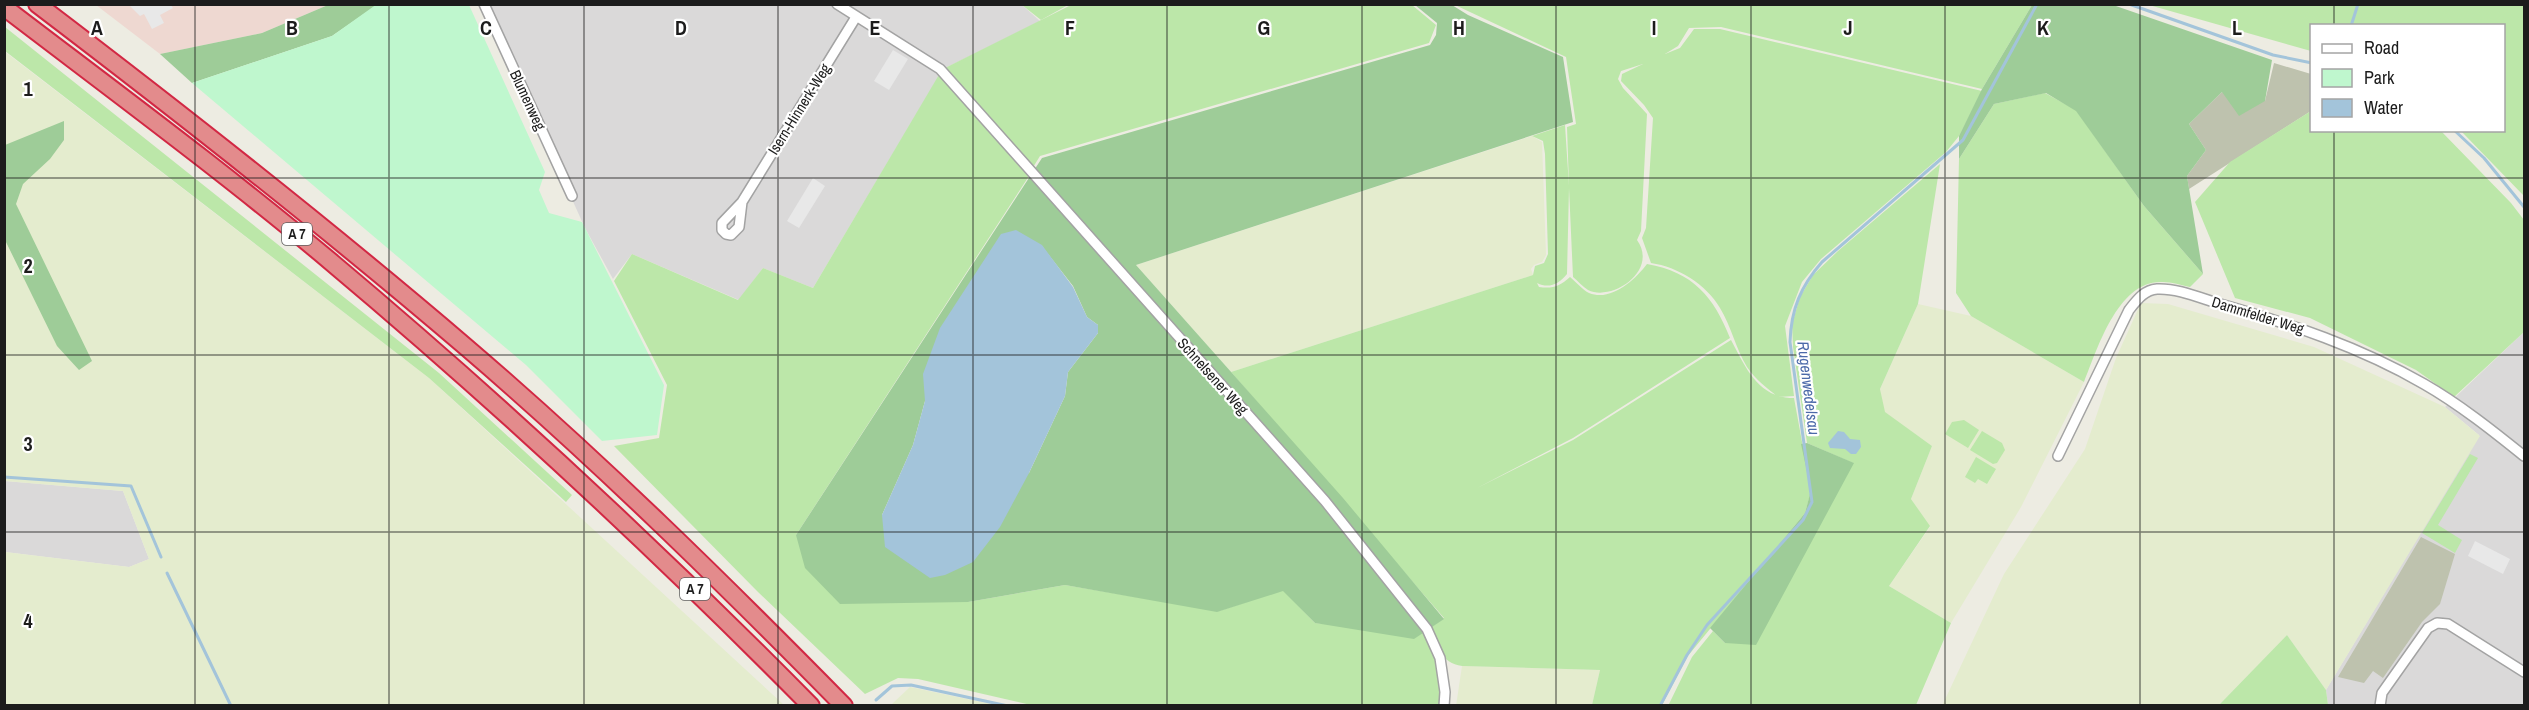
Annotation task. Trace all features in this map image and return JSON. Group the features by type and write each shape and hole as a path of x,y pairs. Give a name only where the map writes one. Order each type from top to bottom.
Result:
{"highway":[{"name":"A 7","path":"37,4 335,237 467,348 653,517 844,705"},
{"name":"A 7","path":"4,7 219,171 456,369 612,510 811,705"}],"street":[{"name":"Blumenweg","path":"484,4 572,196"},
{"name":"Schnelsener Weg","path":"837,4 940,69 1325,501 1427,629 1440,658 1445,692 1444,705"},
{"name":"Isern-Hinnerk-Weg","path":"742,201 856,16"},
{"name":"Dammfelder Weg","path":"2058,456 2128,310 2141,296 2156,289 2173,290 2228,306 2306,330 2356,349 2425,384 2524,456"},
{"path":"2380,705 2382,693 2428,628 2437,623 2448,624 2524,672"}],"shaded area":[{"path":"1021,4 1041,22 943,69 813,288 763,268 739,300 632,254 613,279 585,228 484,5"},
{"path":"96,5 328,5 262,33 160,54"},
{"path":"129,5 171,5 173,8 160,15 164,23 152,29 144,14 140,16"},
{"path":"893,50 908,59 889,90 874,81"},
{"path":"4,51 429,378 784,705 5,705 5,552 129,567 149,559 123,491 5,481"},
{"path":"2274,63 2310,74 2310,112 2189,189 2187,176 2206,150 2189,124 2222,92 2265,101"},
{"path":"1532,136 1542,142 1546,255 1542,262 1531,269 1533,275 1231,372 1136,265"},
{"path":"813,178 825,186 799,228 787,221"},
{"path":"2141,303 2168,304 2314,347 2445,407 2480,436 2326,690 2287,635 2219,705 1942,706 2004,574 2085,449 2116,358"},
{"path":"1918,304 1971,316 2084,382 2021,507 1951,623 1889,586 1930,527 1911,499 1932,446 1884,412 1880,389"},
{"path":"2524,332 2524,705 2328,705 2326,690 2479,435 2445,407"},
{"path":"5,481 123,491 149,559 129,567 5,552"},
{"path":"2421,537 2455,554 2440,604 2422,622 2383,678 2373,671 2364,683 2338,677"},
{"path":"2475,541 2510,559 2503,574 2468,556"},
{"path":"1462,666 1600,670 1592,705 1456,706"},
{"path":"910,687 996,705 891,705"}],"green space":[{"path":"377,4 469,5 545,172 539,190 549,213 582,222 664,385 657,435 602,441 526,365 192,83 332,36"},
{"path":"328,5 377,5 332,36 192,83 160,54 262,33"},
{"path":"1022,5 1068,5 1041,20"},
{"path":"1071,5 1412,5 1436,25 1429,43 1040,156 1032,169 943,69"},
{"path":"1415,5 1452,5 1468,15 1563,57 1573,122 1136,265 1343,498 1444,619 1414,639 1315,623 1283,591 1217,612 1065,585 968,602 840,604 805,568 796,535 1042,158 1430,45 1436,35 1437,23","holes":["1041,245 1073,286 1087,317 1098,325 1098,333 1068,372 1065,396 1029,473 882,515 913,445 925,401"]},
{"path":"1455,5 2032,5 1982,89 1721,27 1689,28 1678,46 1665,54 1680,48 1694,29 1720,29 1982,91 1959,136 1946,152 1821,259 1802,282 1785,326 1794,396 1782,397 1794,398 1811,491 1805,513 1687,657 1662,705 1592,705 1600,670 1462,666 1445,658 1430,628 1444,618 1231,372 1533,275 1535,266 1544,263 1548,254 1545,154 1543,141 1532,136 1565,125 1569,186 1567,127 1576,124 1566,57","holes":["1643,64 1622,74 1621,81 1653,118 1646,228 1642,238 1651,263 1671,268 1690,278 1707,291 1724,315 1747,367 1774,394 1762,387 1748,371 1731,340 1573,440 1477,488 1573,438 1730,338 1717,310 1700,289 1677,273 1663,268 1647,264 1629,283 1622,288 1606,295 1589,293 1570,277 1559,285 1548,288 1539,287 1537,283 1546,286 1554,284 1567,274 1569,188 1573,277 1588,290 1598,293 1609,292 1630,281 1642,263 1642,252 1637,240 1641,231 1647,114 1623,88 1618,79 1621,71"]},
{"path":"2032,5 2113,5 2272,60 2265,101 2239,116 2222,92 2189,124 2206,150 2187,176 2203,274 2144,206 2076,111 2046,93 1994,104 1959,159 1959,136 1982,89"},
{"path":"2149,5 2524,5 2524,196 2462,132 2505,132 2505,24 2310,24 2310,51"},
{"path":"5,27 439,373 572,495 566,502 429,378 5,51"},
{"path":"940,73 1031,173 796,535 968,602 1065,585 1219,611 1283,590 1315,623 1425,632 1438,658 1441,705 1035,706 918,679 898,678 865,694 758,592 614,446 659,438 667,385 614,281 632,254 738,300 763,268 813,288"},
{"path":"2045,93 2076,110 2144,206 2203,274 2190,287 2163,282 2147,284 2134,292 2112,319 2084,382 1971,316 1956,293 1959,159 1994,104"},
{"path":"2310,112 2310,132 2442,132 2511,203 2524,220 2524,332 2454,397 2416,370 2310,318 2235,298 2195,202 2230,162"},
{"path":"64,121 64,140 50,159 23,184 16,204 92,361 79,370 57,346 5,240 5,145"},
{"path":"1940,164 1918,304 1880,389 1885,412 1932,446 1911,499 1930,526 1889,586 1951,623 1916,705 1668,706 1692,657 1713,631 1725,643 1853,463 1807,443 1793,347 1792,324 1800,297 1813,275 1838,251"},
{"path":"1964,420 1979,430 1968,448 1945,434 1952,422"},
{"path":"1982,431 2002,443 2005,450 1997,463 1993,464 1970,450"},
{"path":"1807,443 1854,463 1756,645 1725,643 1710,628 1805,513 1811,490 1801,444"},
{"path":"2470,454 2478,458 2438,525 2462,540 2455,553 2422,533"},
{"path":"1976,457 1996,469 1987,484 1978,479 1975,483 1965,477"},
{"path":"2287,635 2326,690 2328,705 2219,705"}],"water":[{"path":"1016,230 1042,245 1073,287 1087,317 1098,325 1098,333 1068,372 1065,396 1029,473 1000,527 973,562 945,575 930,578 885,547 882,515 913,445 925,401 923,374 940,328 1001,234"},
{"path":"1838,431 1844,432 1850,439 1860,440 1861,447 1856,454 1851,454 1845,449 1830,448 1828,443"}],"waterway":[{"name":"Rugenwedelsau","path":"1660,706 1687,655 1707,625 1803,520 1812,502 1790,342 1792,319 1803,289 1822,262 1963,140 2037,4"},
{"path":"2129,4 2273,55 2310,63"},
{"path":"2352,24 2358,4"},
{"path":"2456,132 2484,158 2524,207"},
{"path":"4,477 131,486 161,557"},
{"path":"167,573 231,706"},
{"path":"876,700 892,686 911,685 1008,706"}]}
